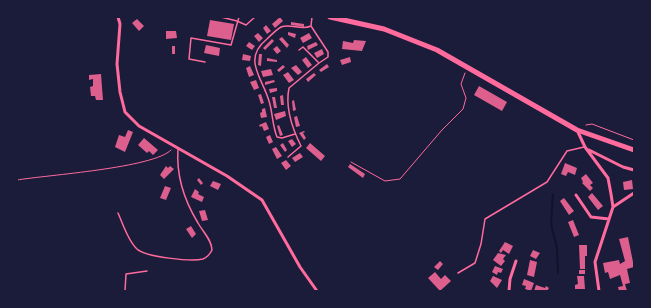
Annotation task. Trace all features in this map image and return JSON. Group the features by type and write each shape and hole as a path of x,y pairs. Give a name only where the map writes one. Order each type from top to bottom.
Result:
{"main road":[{"path":"330,17 384,29 412,39 437,50 577,130 634,150"}],"street":[{"path":"118,17 120,24 118,71 120,92 125,112 139,126 227,176 262,200 300,267 317,291"},
{"path":"577,130 586,148 608,178 613,207 595,262 599,291"},
{"path":"586,148 624,167 634,170"},
{"path":"613,207 634,193"},
{"path":"576,195 591,216 609,219"},
{"path":"509,291 516,261"}],"lane":[{"path":"221,17 237,20 246,25 255,17"},
{"path":"205,62 188,59 191,38 231,45 237,20 240,17"},
{"path":"288,157 301,146 295,134 288,94 289,88 318,63 328,58 328,52 311,26 312,17"},
{"path":"295,134 282,138 277,137 272,125 271,106 257,74 254,58 255,50 280,28 286,26 304,29 311,26"},
{"path":"299,50 303,47 318,63"},
{"path":"118,213 132,243 140,252 164,257 191,259 204,258 210,254 212,250 210,242 197,222 181,186 177,166 176,148"},
{"path":"458,273 475,263 481,244 485,219 547,182 567,151 586,148"},
{"path":"125,291 126,274 147,271"}],"path":[{"path":"351,162 385,181 395,181 400,179 442,130 460,114 466,104 466,98 461,84 462,78 468,68"},
{"path":"586,125 592,124 634,140"},
{"path":"17,180 95,170 147,161 168,154 176,148"}],"building":[{"path":"280,17 283,21 275,28 272,24"},
{"path":"137,19 144,26 139,31 132,23"},
{"path":"210,20 234,24 231,40 207,36"},
{"path":"291,22 304,24 304,27 291,25"},
{"path":"266,25 271,31 267,34 263,28"},
{"path":"166,31 176,31 177,38 166,39"},
{"path":"288,32 296,34 295,38 288,35"},
{"path":"258,33 263,38 259,42 254,36"},
{"path":"309,33 312,38 303,43 300,38"},
{"path":"282,37 289,45 287,48 279,39"},
{"path":"272,39 274,41 265,50 263,48"},
{"path":"354,40 366,41 362,51 342,49 343,41 353,43"},
{"path":"249,42 255,46 252,50 246,46"},
{"path":"316,42 318,45 308,50 307,46"},
{"path":"206,45 220,48 219,56 204,53"},
{"path":"172,46 175,46 175,54 172,54"},
{"path":"277,46 281,51 277,54 273,49"},
{"path":"322,49 324,54 317,58 314,53"},
{"path":"243,54 251,56 250,61 242,60"},
{"path":"259,54 262,54 261,66 258,65"},
{"path":"306,57 312,65 308,68 302,60"},
{"path":"350,57 351,62 342,65 340,60"},
{"path":"267,58 277,60 277,62 267,61"},
{"path":"327,64 329,67 321,72 319,70"},
{"path":"283,65 285,67 279,72 277,70"},
{"path":"296,65 302,72 298,75 291,68"},
{"path":"250,66 254,75 249,77 246,68"},
{"path":"271,69 273,75 263,77 261,71"},
{"path":"288,72 294,80 289,83 283,75"},
{"path":"314,73 316,75 308,82 306,79"},
{"path":"101,74 103,100 96,100 95,96 91,96 90,87 93,86 93,79 89,80 89,75"},
{"path":"256,80 259,88 254,90 250,82"},
{"path":"274,80 275,82 265,85 265,82"},
{"path":"479,86 507,102 502,111 474,95"},
{"path":"277,88 277,91 270,93 269,89"},
{"path":"261,94 264,103 261,104 258,95"},
{"path":"283,95 284,105 281,105 280,96"},
{"path":"272,97 275,97 277,108 274,108"},
{"path":"294,100 296,110 293,111 292,101"},
{"path":"265,108 267,117 261,118 260,113 262,112 262,109"},
{"path":"285,111 286,116 276,120 274,114"},
{"path":"297,116 300,126 296,127 294,117"},
{"path":"266,122 269,129 264,131 262,126 260,127 259,125"},
{"path":"279,125 283,135 280,136 277,126"},
{"path":"128,130 133,132 125,152 115,147 119,135 125,137"},
{"path":"305,132 303,133 306,138 304,140 299,133"},
{"path":"270,135 273,142 269,144 266,137"},
{"path":"144,138 158,150 153,155 149,151 147,153 138,145"},
{"path":"292,139 296,144 292,147 288,141"},
{"path":"283,143 287,150 285,152 280,145"},
{"path":"310,143 325,156 321,161 306,148"},
{"path":"276,147 282,156 277,159 272,149"},
{"path":"300,153 303,157 295,162 292,158"},
{"path":"286,160 291,166 286,170 281,163"},
{"path":"565,163 577,168 575,175 568,172 566,176 561,174"},
{"path":"350,164 365,174 363,178 348,167"},
{"path":"166,166 168,168 170,166 174,169 164,179 160,175"},
{"path":"586,174 593,183 590,185 593,188 590,191 582,183 581,178"},
{"path":"199,178 203,183 201,185 197,180"},
{"path":"632,180 633,189 624,190 623,182"},
{"path":"213,181 221,184 218,190 210,186"},
{"path":"165,186 171,188 166,200 160,198"},
{"path":"195,189 199,192 198,194 204,197 202,202 191,197"},
{"path":"592,193 603,206 598,210 588,197"},
{"path":"564,198 574,211 569,215 560,201"},
{"path":"205,210 208,220 202,221 199,211"},
{"path":"573,220 579,235 574,237 568,222"},
{"path":"191,226 196,234 192,238 186,229"},
{"path":"628,237 634,267 627,269 630,283 625,284 627,291 619,291 618,287 623,286 620,275 610,279 608,272 605,273 603,263 619,260 620,264 625,261 619,239"},
{"path":"505,242 513,246 509,254 503,250 501,253 499,251"},
{"path":"579,245 587,245 585,269 580,269"},
{"path":"533,250 540,253 536,259 530,256"},
{"path":"498,253 506,255 503,259 505,261 501,266 493,260"},
{"path":"530,260 537,262 534,277 527,275"},
{"path":"440,261 443,264 438,270 434,267"},
{"path":"495,266 503,269 501,273 498,272 497,275 492,272"},
{"path":"579,270 585,270 585,274 579,274"},
{"path":"435,272 441,279 445,275 451,281 440,291 428,278"},
{"path":"493,276 502,280 497,288 490,281"},
{"path":"577,276 584,276 585,289 575,289 575,285 578,284"},
{"path":"524,279 534,283 531,291 525,289 526,286 522,285"},
{"path":"536,285 545,288 546,286 549,288 547,291 534,291"}],"waterway":[{"path":"553,194 551,224 557,248 558,273"}]}
